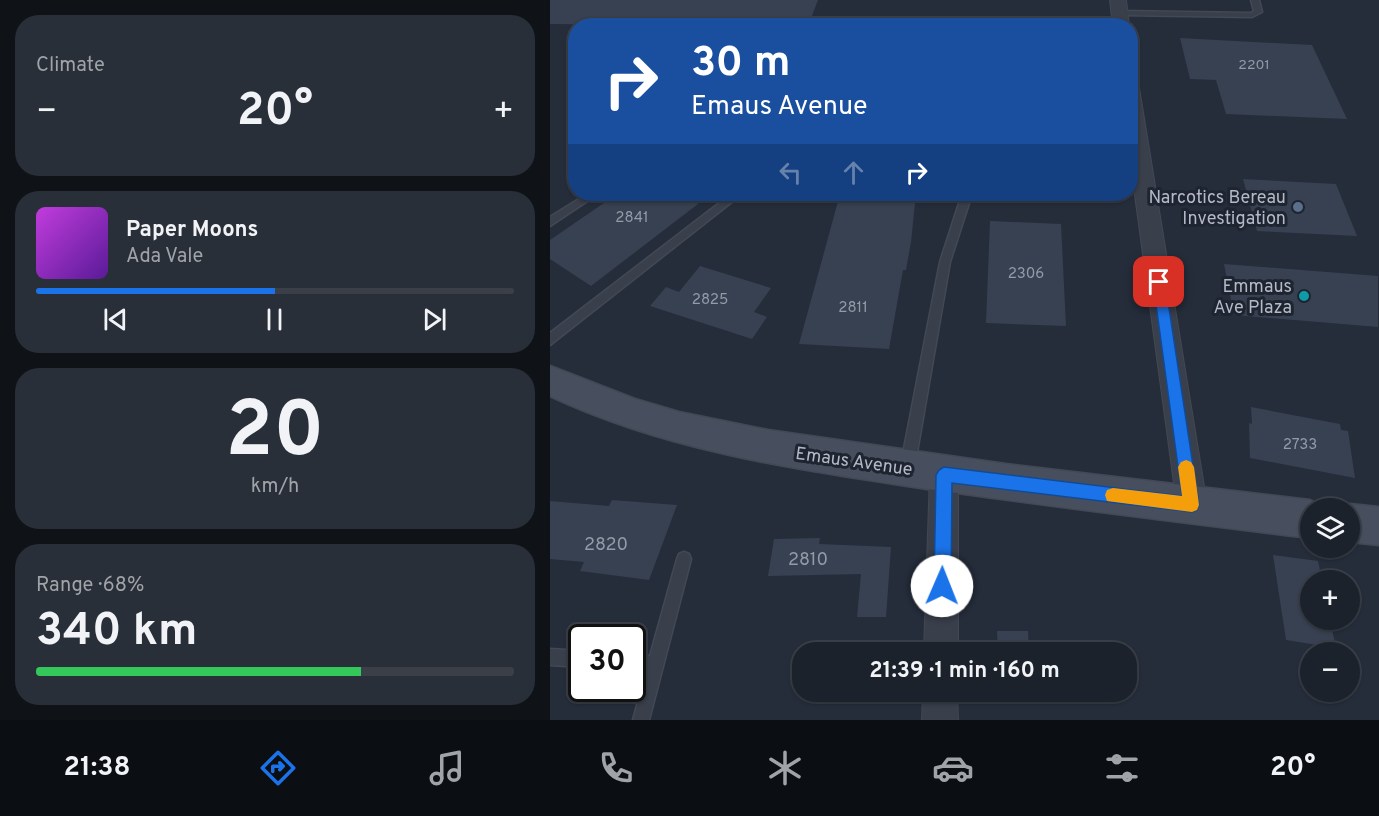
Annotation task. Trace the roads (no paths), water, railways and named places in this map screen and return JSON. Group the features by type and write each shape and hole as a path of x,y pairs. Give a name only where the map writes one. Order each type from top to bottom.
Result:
{"main road":[{"name":"Emaus Avenue","path":"550,380 589,399 652,422 698,434 794,453 944,475 1300,518"},
{"path":"1360,524 1378,526"}],"street":[{"path":"1138,142 1192,505"},
{"path":"941,642 944,475"},
{"path":"940,702 940,720"}],"lane":[{"path":"1120,13 1252,15 1258,12 1255,0"},
{"path":"550,222 582,201"},
{"path":"550,340 728,201"},
{"path":"907,468 944,262 965,201"},
{"path":"642,720 684,559"},
{"path":"550,657 568,658"},
{"path":"646,664 656,665"}],"place":[{"name":"Narcotics Bereau Investigation","path":"1298,207"},
{"name":"Emmaus Ave Plaza","path":"1304,296"}]}
